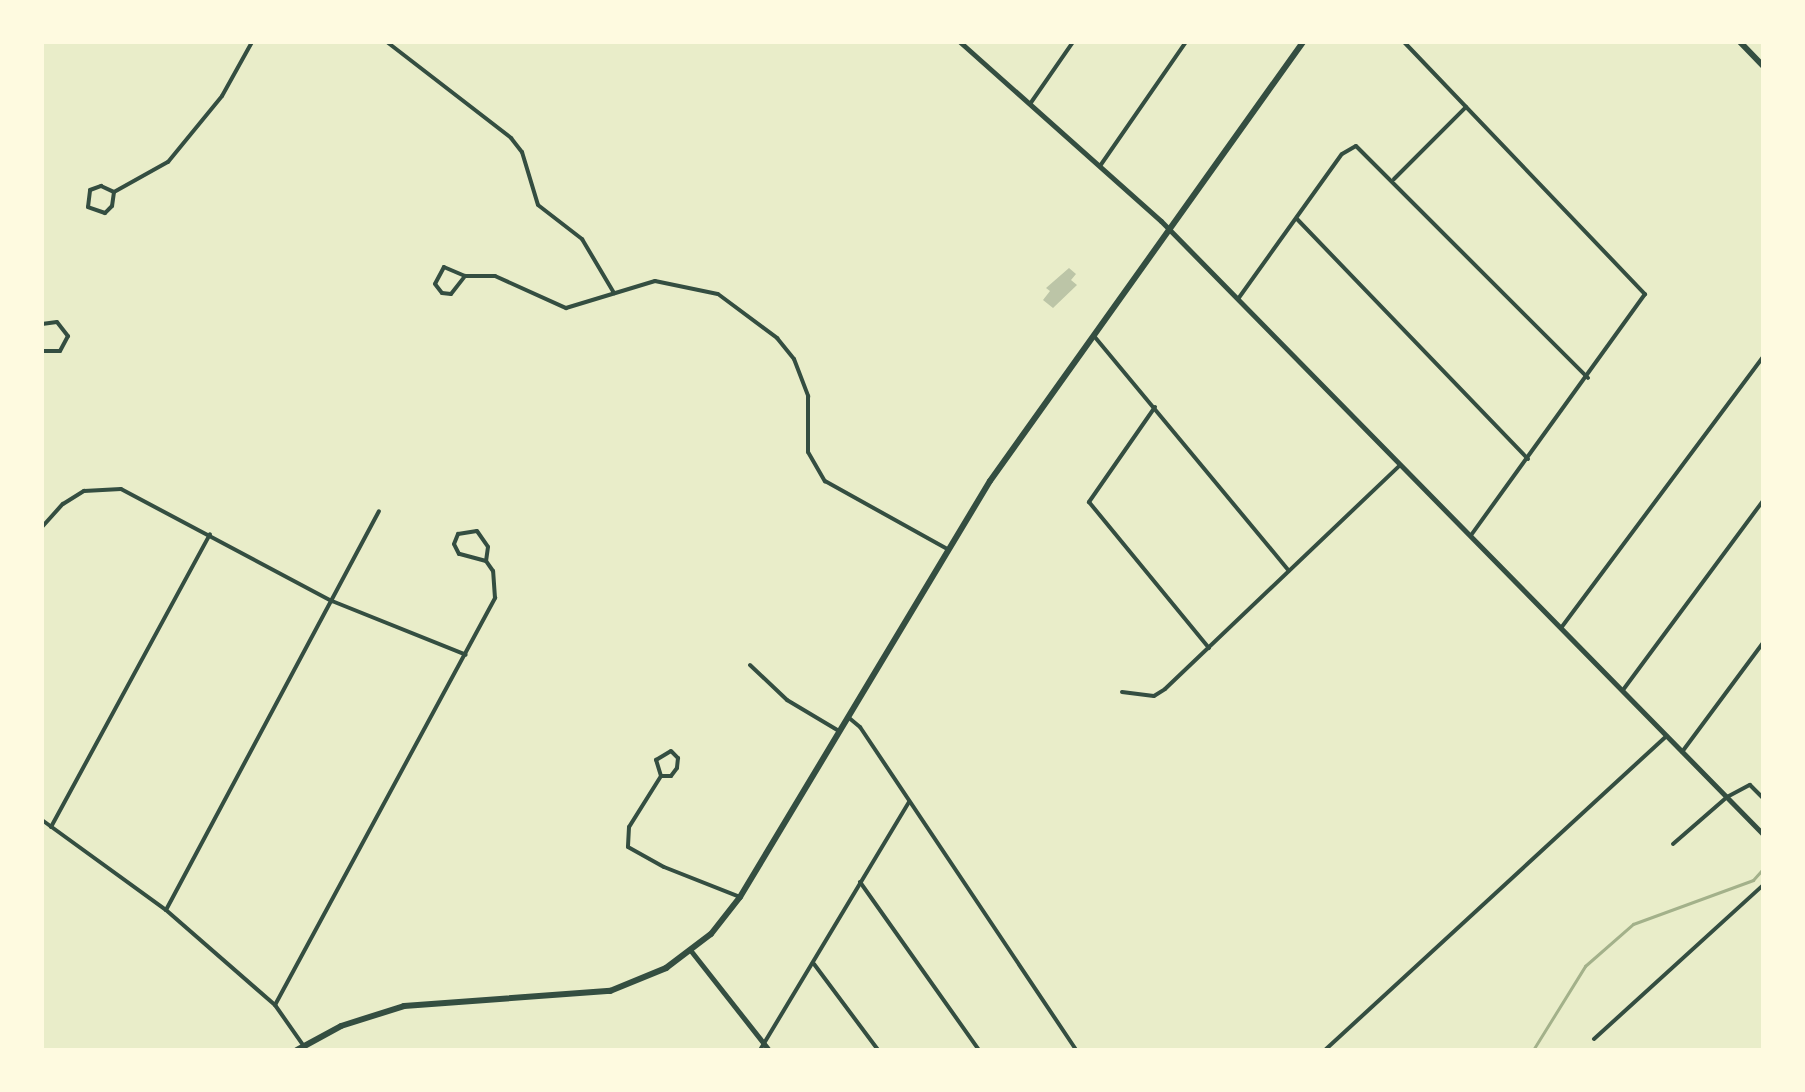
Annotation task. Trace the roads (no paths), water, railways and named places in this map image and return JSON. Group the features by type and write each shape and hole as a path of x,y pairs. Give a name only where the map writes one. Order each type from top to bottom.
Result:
{"main road":[{"path":"300,1048 356,1020 404,1006 610,991 655,974 691,951 740,897 947,549 1303,42"},
{"path":"1740,42 1763,66"}],"street":[{"path":"114,192 158,171 173,157 225,92 252,42"},
{"path":"387,42 511,138 522,152 538,205 582,239 614,294"},
{"path":"960,42 1169,229 1763,834"},
{"path":"1030,104 1073,42"},
{"path":"1100,166 1186,42"},
{"path":"1404,42 1645,294 1588,378 1471,535"},
{"path":"1394,179 1466,107"},
{"path":"1238,299 1349,147 1367,153 1394,179 1588,378"},
{"path":"101,186 114,192 112,206 105,213 88,207 90,190 101,186"},
{"path":"1297,219 1528,459"},
{"path":"465,276 451,294 442,293 435,284 438,271 448,266 465,276 499,277 539,300 566,308 669,280 705,288 735,305 777,338 801,372 809,402 808,452 825,481 947,549"},
{"path":"42,324 57,322 68,336 60,351 42,351"},
{"path":"1094,336 1289,571"},
{"path":"1561,628 1763,357"},
{"path":"1155,407 1089,502 1209,648"},
{"path":"1122,692 1154,696 1175,681 1401,464"},
{"path":"42,527 73,497 109,486 133,493 332,601 466,655"},
{"path":"1623,690 1763,501"},
{"path":"166,910 379,511"},
{"path":"275,1005 466,655 497,591 486,561 488,547 477,531 458,534 454,544 459,554 486,561"},
{"path":"51,827 210,534"},
{"path":"1682,752 1763,643"},
{"path":"750,665 787,700 839,731"},
{"path":"848,717 910,800 1076,1050"},
{"path":"1325,1050 1667,736"},
{"path":"661,776 671,776 677,768 678,758 671,751 656,760 661,776 629,827 626,842 652,862 740,897"},
{"path":"1673,844 1727,797 1750,785 1763,798"},
{"path":"691,951 765,1048 910,800"},
{"path":"42,820 166,910 275,1005 300,1048"},
{"path":"860,882 979,1050"},
{"path":"1594,1039 1763,885"},
{"path":"814,964 878,1050"}],"waterway":[{"path":"1533,1050 1585,966 1633,924 1753,880 1763,869"}]}
